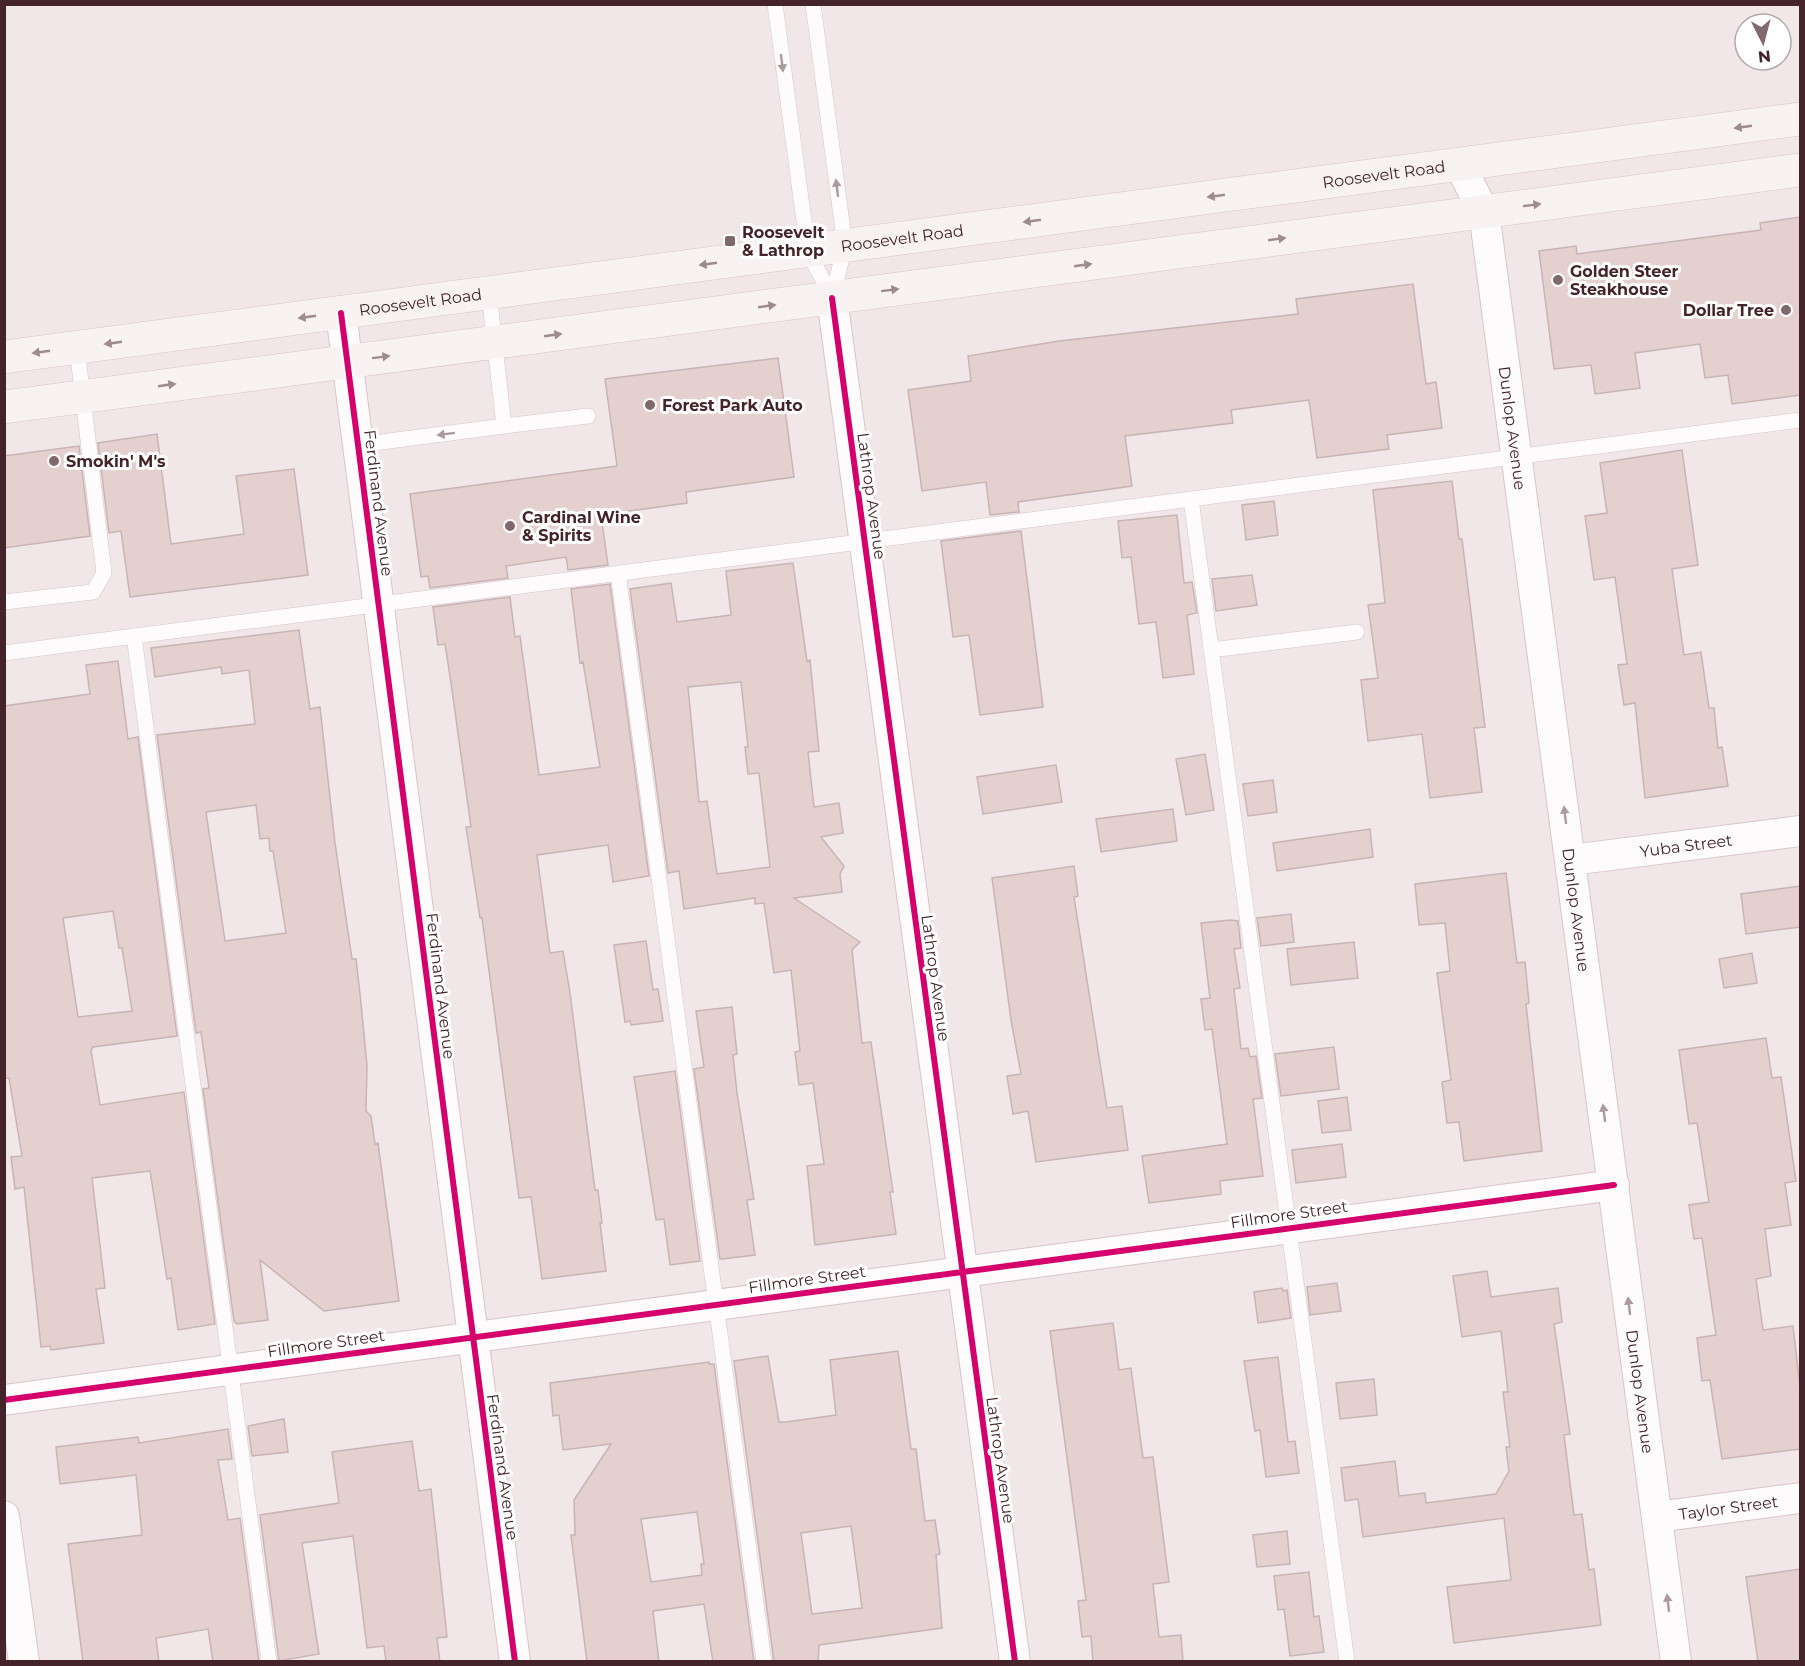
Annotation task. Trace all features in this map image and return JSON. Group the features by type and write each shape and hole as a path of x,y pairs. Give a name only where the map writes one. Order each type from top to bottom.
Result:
{"main road":[{"name":"Roosevelt Road","path":"4,357 1800,119"},
{"path":"4,407 1800,170"}],"street":[{"name":"Dunlop Avenue","path":"1459,164 1484,212 1676,1662"},
{"name":"Lathrop Avenue","path":"832,298 1015,1662"},
{"name":"Ferdinand Avenue","path":"341,313 515,1662"},
{"name":"Yuba Street","path":"1571,860 1800,831"},
{"name":"Fillmore Street","path":"4,1400 1614,1185"},
{"name":"Taylor Street","path":"1657,1517 1800,1498"},
{"path":"4,1516 24,1662"}],"lane":[{"path":"775,4 808,251 832,298"},
{"path":"813,4 845,246 832,298"},
{"path":"489,293 504,426"},
{"path":"4,602 93,592 104,573 77,348"},
{"path":"358,445 588,416"},
{"path":"4,653 1800,420"},
{"path":"1191,499 1347,1662"},
{"path":"618,573 764,1662"},
{"path":"1212,650 1357,632"},
{"path":"134,636 269,1662"}],"building":[{"path":"1800,217 1800,395 1732,404 1728,375 1705,378 1700,344 1635,353 1640,388 1595,394 1591,365 1554,369 1539,251 1576,246 1577,254 1761,230 1760,223"},
{"path":"1413,284 1426,384 1436,382 1442,428 1387,435 1389,449 1317,458 1309,400 1231,410 1233,423 1125,436 1132,486 1018,502 1019,512 990,515 986,482 922,491 908,390 971,381 968,356 1059,341 1298,314 1296,299"},
{"path":"778,358 794,477 686,492 687,503 601,515 608,565 568,570 566,557 506,566 508,578 430,588 428,576 421,577 410,494 617,466 605,379"},
{"path":"157,434 171,544 244,534 236,476 294,469 308,575 130,597 121,531 109,533 98,443"},
{"path":"79,446 90,536 4,548 4,456"},
{"path":"1682,450 1698,565 1672,569 1684,655 1701,652 1709,708 1714,708 1718,748 1722,747 1728,786 1645,798 1635,703 1624,705 1618,665 1627,664 1615,577 1594,580 1585,516 1607,513 1600,463"},
{"path":"1452,481 1459,539 1462,539 1485,727 1474,728 1482,792 1430,798 1422,734 1368,741 1361,680 1378,678 1368,605 1385,603 1373,490"},
{"path":"1274,501 1278,535 1246,540 1242,505"},
{"path":"1177,515 1184,583 1192,582 1197,613 1187,615 1194,674 1163,678 1156,622 1139,624 1131,557 1122,558 1118,521"},
{"path":"1021,531 1043,707 980,715 969,635 953,637 941,541"},
{"path":"793,563 807,661 810,660 819,751 808,752 814,807 839,803 843,833 821,837 844,866 840,874 842,892 794,898 860,942 852,950 862,1043 871,1042 893,1192 890,1192 896,1234 815,1245 807,1166 824,1164 813,1083 799,1085 795,1052 800,1051 791,970 774,973 764,903 755,904 755,898 684,909 679,871 668,873 630,589 671,583 677,622 731,615 726,571","holes":["741,682 748,747 745,747 748,774 759,773 770,867 717,874 707,801 699,802 688,687"]},
{"path":"1252,575 1257,605 1216,611 1212,579"},
{"path":"610,584 649,876 613,882 608,845 537,855 550,953 563,951 570,993 595,1190 598,1190 606,1271 542,1279 531,1197 519,1198 482,918 480,918 466,827 471,827 451,683 445,644 438,645 433,607 510,597 515,637 520,636 539,775 600,767 583,662 580,663 571,589"},
{"path":"299,630 310,709 320,707 335,843 352,959 356,959 360,994 367,1065 366,1111 371,1116 375,1144 378,1143 399,1301 324,1311 260,1260 268,1320 237,1324 234,1321 203,1089 209,1088 201,1032 196,1033 157,735 255,724 249,670 222,674 221,667 155,677 151,648","holes":["256,805 260,839 269,838 270,851 273,851 286,933 225,941 206,812"]},
{"path":"118,661 128,739 138,737 177,1036 93,1047 91,1050 100,1105 184,1092 215,1324 178,1330 171,1278 167,1279 150,1171 92,1178 105,1288 96,1289 104,1343 51,1350 50,1346 41,1347 24,1187 15,1189 11,1157 22,1156 9,1078 4,1078 4,706 90,694 86,665","holes":["113,911 119,948 122,948 132,1011 78,1017 63,918"]},
{"path":"1205,754 1214,810 1186,815 1176,759"},
{"path":"1056,765 1062,802 983,814 977,777"},
{"path":"1273,780 1277,812 1248,816 1243,784"},
{"path":"1173,809 1177,841 1101,852 1096,819"},
{"path":"1370,829 1373,857 1277,871 1273,843"},
{"path":"1074,866 1078,896 1074,897 1107,1108 1122,1106 1128,1150 1036,1162 1028,1111 1013,1114 1007,1076 1021,1074 1011,1020 992,878"},
{"path":"1506,873 1517,963 1525,962 1529,1003 1526,1004 1542,1151 1464,1161 1459,1122 1447,1123 1442,1082 1451,1080 1437,973 1450,971 1445,923 1419,925 1415,884"},
{"path":"1800,886 1800,927 1746,934 1741,894"},
{"path":"1291,914 1294,942 1261,946 1257,918"},
{"path":"1238,921 1241,948 1234,949 1240,988 1234,989 1241,1049 1248,1048 1250,1057 1256,1056 1262,1098 1253,1099 1263,1176 1220,1181 1221,1194 1149,1203 1142,1156 1227,1144 1212,1029 1205,1030 1201,999 1210,998 1201,923"},
{"path":"646,941 653,990 658,989 663,1021 631,1025 630,1021 625,1022 614,945"},
{"path":"1354,942 1358,978 1291,985 1287,949"},
{"path":"1752,953 1757,983 1724,988 1719,959"},
{"path":"732,1007 737,1054 733,1055 737,1093 754,1199 747,1200 755,1255 720,1259 694,1069 704,1067 696,1011"},
{"path":"1766,1038 1772,1078 1781,1077 1796,1181 1785,1183 1791,1225 1765,1229 1771,1276 1756,1279 1763,1330 1793,1326 1800,1387 1800,1449 1722,1459 1710,1380 1702,1381 1697,1338 1716,1335 1702,1238 1694,1239 1689,1205 1709,1202 1697,1123 1689,1124 1679,1050"},
{"path":"1334,1047 1339,1089 1281,1096 1275,1054"},
{"path":"675,1071 700,1261 670,1265 664,1219 656,1220 634,1077"},
{"path":"1347,1097 1351,1130 1322,1133 1318,1101"},
{"path":"1342,1144 1346,1177 1296,1183 1292,1150"},
{"path":"1487,1271 1491,1297 1558,1288 1562,1322 1554,1324 1570,1434 1564,1435 1574,1515 1582,1514 1589,1570 1594,1569 1601,1625 1454,1643 1447,1587 1511,1580 1504,1518 1363,1537 1358,1499 1345,1501 1341,1468 1395,1461 1399,1496 1425,1493 1426,1503 1496,1494 1509,1471 1506,1447 1510,1447 1503,1392 1508,1392 1501,1331 1462,1337 1453,1276"},
{"path":"1337,1283 1341,1311 1310,1315 1307,1287"},
{"path":"1282,1288 1283,1291 1287,1290 1291,1318 1258,1323 1254,1292"},
{"path":"1113,1323 1119,1370 1131,1368 1143,1458 1153,1457 1169,1582 1153,1584 1159,1637 1181,1635 1183,1662 1093,1662 1091,1636 1082,1637 1078,1601 1086,1600 1050,1331"},
{"path":"898,1351 911,1449 916,1449 925,1521 935,1520 940,1554 936,1555 942,1628 819,1645 818,1662 774,1662 734,1361 768,1356 779,1422 786,1422 836,1415 830,1360","holes":["851,1526 862,1608 812,1614 801,1533"]},
{"path":"1278,1357 1288,1442 1295,1441 1299,1473 1266,1477 1260,1430 1255,1431 1244,1361"},
{"path":"709,1362 709,1364 714,1364 754,1662 713,1662 704,1604 653,1611 659,1662 587,1662 571,1535 575,1535 574,1500 611,1444 563,1450 559,1415 553,1416 550,1383","holes":["697,1512 704,1564 701,1564 702,1575 651,1582 641,1519"]},
{"path":"1374,1379 1377,1415 1340,1419 1336,1383"},
{"path":"284,1419 288,1452 252,1456 248,1426"},
{"path":"228,1429 232,1459 218,1460 228,1520 240,1518 259,1662 213,1662 208,1629 156,1638 159,1662 83,1662 68,1544 142,1535 136,1475 60,1484 56,1447 138,1437 139,1443"},
{"path":"412,1441 419,1491 431,1489 447,1637 437,1638 440,1662 386,1662 384,1646 367,1648 353,1536 302,1543 319,1654 279,1661 260,1515 339,1503 332,1452"},
{"path":"1287,1531 1290,1564 1257,1567 1253,1535"},
{"path":"1800,1569 1800,1662 1758,1662 1746,1577"},
{"path":"1309,1572 1314,1617 1319,1616 1324,1652 1290,1656 1284,1609 1278,1610 1274,1576"}],"cycle path":[{"path":"832,298 1015,1662"},
{"path":"341,313 515,1662"},
{"path":"4,1400 1614,1185"}],"place":[{"name":"Roosevelt & Lathrop","path":"730,241"},
{"name":"Golden Steer Steakhouse","path":"1558,280"},
{"name":"Dollar Tree","path":"1786,310"},
{"name":"Forest Park Auto","path":"650,405"},
{"name":"Smokin' M's","path":"54,461"},
{"name":"Cardinal Wine & Spirits","path":"510,526"}]}
